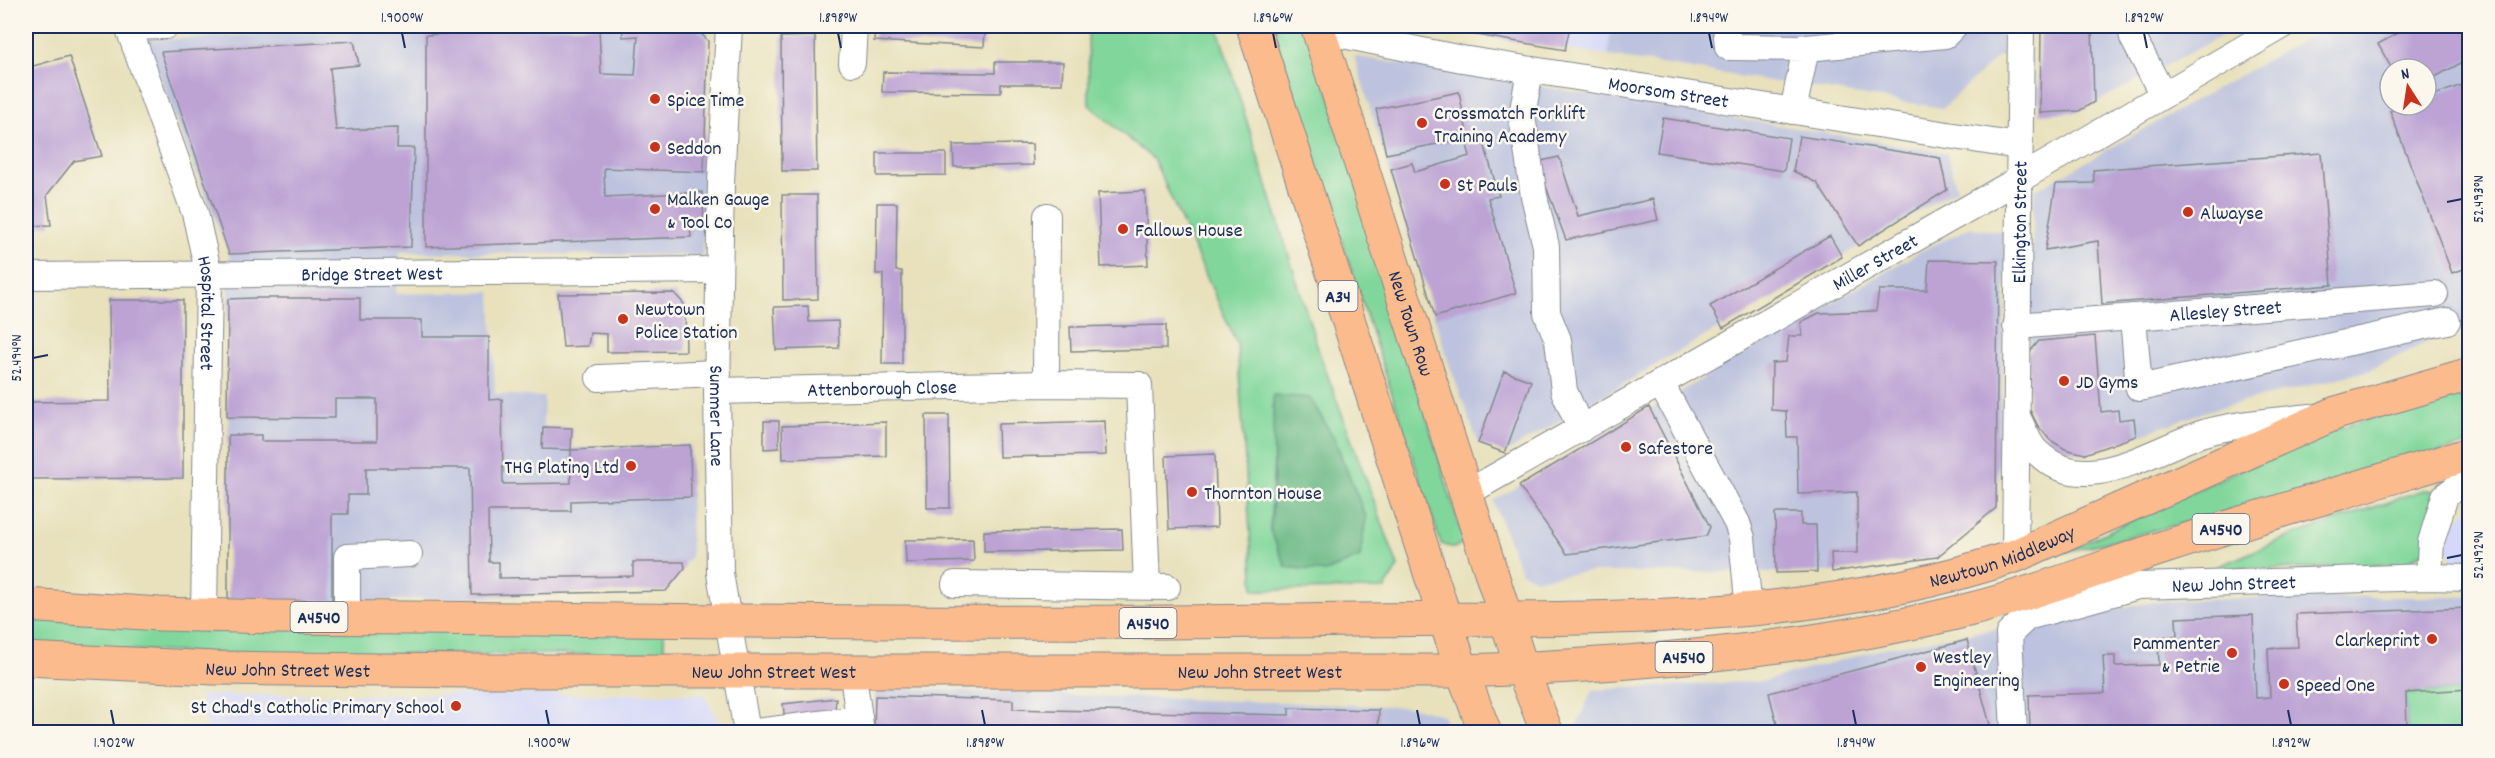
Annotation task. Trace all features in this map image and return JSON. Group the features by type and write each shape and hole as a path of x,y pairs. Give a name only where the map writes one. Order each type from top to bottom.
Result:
{"highway":[{"name":"A34","path":"1252,26 1443,619 1462,671"},
{"name":"New Town Row","path":"1318,28 1522,669"},
{"name":"Newtown Middleway","path":"1507,620 1749,610 1866,596 1964,574 2015,556 2336,413 2469,374"},
{"name":"Newtown Middleway","path":"1522,669 1754,651 1871,631 1974,609 2205,534 2469,454"},
{"path":"2015,556 2031,564 2048,566 2205,534"},
{"name":"A4540","path":"26,605 204,615 347,617 1152,623 1507,620"},
{"name":"New John Street West","path":"26,659 214,668 471,671 852,669 1462,671 1522,669"}],"main road":[{"path":"1522,669 1547,732"},
{"path":"1462,671 1485,732"}],"street":[{"path":"128,26 165,26"},
{"name":"Hospital Street","path":"128,26 195,213 210,275 204,615"},
{"name":"Summer Lane","path":"729,26 717,382 720,573 747,732"},
{"path":"852,63 854,26"},
{"path":"1726,26 1728,47 1806,48 1945,35 1954,26"},
{"name":"Elkington Street","path":"2015,556 2020,26"},
{"path":"2131,26 2133,38 2163,95"},
{"name":"Miller Street","path":"1465,494 2018,180 2282,26"},
{"name":"Moorsom Street","path":"1318,28 1462,59 2019,146"},
{"path":"1794,111 1806,48"},
{"path":"1530,70 1522,116 1534,196 1546,246 1547,313 1558,340 1564,391 1581,429"},
{"path":"1046,384 1047,216"},
{"name":"Bridge Street West","path":"26,276 719,270"},
{"name":"Allesley Street","path":"2016,326 2435,294"},
{"path":"2133,317 2139,388 2447,321"},
{"name":"Attenborough Close","path":"599,378 717,382 1139,385 1157,587 956,584"},
{"path":"1661,384 1731,511 1742,538 1749,610"},
{"name":"Elkington Street","path":"2016,416 2036,452 2060,468 2088,473 2121,467 2208,432 2336,413"},
{"path":"2429,577 2432,542 2445,496 2469,477"},
{"path":"347,617 348,557 409,554"},
{"name":"New John Street","path":"2014,732 2009,634 2027,617 2138,586 2429,577 2469,578"},
{"path":"756,732 860,726 852,669"}],"shaded area":[{"path":"454,26 708,26 702,256 400,252 396,294 491,292 495,394 544,397 542,449 690,445 691,556 666,591 332,602 228,602 229,254 145,40"},
{"path":"1418,26 1611,26 1608,56"},
{"path":"1611,26 2003,26 2002,53 1943,108 1608,56"},
{"path":"2039,26 2240,26 2078,112 2039,114"},
{"path":"2328,26 2469,26 2469,330 2433,339 2370,370 2207,411 2085,454 2065,449 2050,440 2038,426 2029,408 2034,191"},
{"path":"1354,56 1947,153 1957,189 1505,453 1478,443 1448,361"},
{"path":"1969,228 2007,232 1997,508 1937,557 1832,572 1586,572 1536,579 1521,572 1493,501 1921,251"},
{"path":"2469,507 2469,566 2455,565 2443,536"},
{"path":"2276,597 2469,597 2469,732 1574,732 1592,690 1765,681 1889,647 2153,602"},
{"path":"875,688 1412,707 1443,715 1450,732 874,732"},
{"name":"St Chad's Catholic Primary School","path":"703,694 717,718 721,732 207,732 200,695"}],"green space":[{"path":"1088,26 1217,26 1319,352 1398,566 1385,589 1254,590 1237,344 1154,160 1089,105","holes":["1333,436 1270,530 1274,455"]},
{"path":"1272,26 1309,26 1464,542 1454,548 1441,544"},
{"path":"2469,388 2469,444 2248,507 2062,553 2310,437"},
{"path":"1273,395 1310,398 1333,436 1366,517 1360,557 1326,572 1286,567 1270,530 1274,492"},
{"path":"2423,490 2435,491 2425,551 2403,564 2300,569 2214,568 2286,538"},
{"path":"26,620 664,630 664,654 228,654 26,646"},
{"path":"2463,690 2465,732 2407,732 2406,693"}],"building":[{"path":"599,26 601,74 635,75 638,36 623,37 622,26 694,26 708,41 704,172 604,168 605,197 702,192 704,221 690,222 691,237 426,247 426,35"},
{"path":"875,26 985,30 984,47 874,41"},
{"path":"1425,26 1570,26 1565,50"},
{"path":"2041,26 2092,26 2094,102 2079,111 2040,113"},
{"path":"2219,26 2219,28 2187,27"},
{"path":"2411,26 2470,26 2470,58 2438,75 2438,57 2385,57 2378,44"},
{"path":"815,36 817,171 782,171 781,37"},
{"path":"354,41 359,65 330,68 336,130 398,128 397,148 414,148 411,247 229,254 161,52"},
{"path":"69,56 102,156 74,161 47,195 51,225 26,226 26,68"},
{"path":"995,62 1063,62 1062,84 1001,84 1001,93 882,92 883,72 995,73"},
{"path":"2470,82 2470,267 2452,273 2392,117 2438,117 2438,94"},
{"name":"Crossmatch Forklift Training Academy","path":"1459,92 1468,138 1386,154 1376,109"},
{"path":"1663,118 1789,138 1784,171 1657,152"},
{"path":"1799,136 1940,158 1947,190 1858,246 1817,183 1793,171"},
{"path":"1483,140 1499,196 1488,198 1516,293 1435,317 1391,169 1412,163 1415,172 1470,156 1467,145"},
{"path":"1032,144 1033,165 954,167 953,145"},
{"path":"877,153 946,153 946,175 877,176"},
{"name":"Alwayse","path":"2321,153 2332,285 2102,304 2098,241 2045,250 2056,184 2094,183 2093,170"},
{"path":"1559,157 1578,216 1653,199 1658,220 1566,240 1537,162"},
{"name":"Fallows House","path":"1145,191 1148,265 1101,267 1098,193"},
{"path":"782,195 817,195 818,299 783,300"},
{"path":"877,203 897,203 896,271 902,271 902,364 882,364 883,274 876,274"},
{"path":"1830,236 1842,257 1723,328 1710,306"},
{"path":"1929,260 1998,261 1996,508 1937,557 1832,572 1831,553 1857,553 1857,492 1798,494 1797,437 1787,437 1786,411 1771,410 1772,363 1786,362 1789,336 1802,336 1801,322 1819,313 1876,311 1879,290 1927,290"},
{"name":"Newtown Police Station","path":"674,293 685,305 686,351 607,352 607,334 590,333 588,346 563,347 558,294"},
{"path":"360,298 360,320 422,320 422,337 489,337 489,400 502,399 503,484 571,483 571,450 690,445 691,497 571,501 571,511 488,511 489,562 499,562 499,578 633,576 633,562 684,562 685,568 666,591 472,595 470,468 366,468 366,495 348,495 348,514 332,514 332,602 228,602 228,435 261,435 261,441 377,441 377,399 335,399 335,418 227,417 228,299"},
{"path":"109,300 183,300 183,478 26,479 26,402 110,401"},
{"path":"808,306 809,322 838,321 839,348 776,350 774,307"},
{"path":"1166,325 1166,349 1071,351 1070,327"},
{"name":"JD Gyms","path":"2095,336 2101,412 2118,410 2119,420 2134,418 2136,436 2085,454 2065,449 2050,440 2038,426 2029,408 2028,354 2039,341"},
{"path":"1504,371 1531,381 1505,453 1478,443"},
{"name":"Safestore","path":"1649,407 1710,527 1706,536 1567,554 1519,486"},
{"path":"926,415 949,415 950,508 927,508"},
{"path":"764,421 779,421 779,448 764,449"},
{"path":"1105,421 1106,455 999,457 998,424"},
{"path":"886,422 886,456 783,459 782,426"},
{"path":"543,427 572,428 571,450 542,449"},
{"name":"Thornton House","path":"1215,454 1217,527 1169,529 1166,456"},
{"path":"1775,513 1801,513 1801,525 1816,525 1817,572 1776,573"},
{"path":"1122,529 1123,550 984,552 984,531"},
{"path":"973,539 974,561 906,563 905,540"},
{"path":"2470,608 2470,689 2406,693 2407,732 2030,732 2029,695 2105,693 2103,656 2115,656 2115,666 2159,665 2158,637 2177,636 2176,618 2253,615 2256,698 2270,697 2268,648 2298,647 2296,614"},
{"name":"Westley Engineering","path":"1967,640 1992,732 1779,732 1769,693"},
{"path":"875,696 1013,700 1013,709 1047,710 1289,715 1289,708 1379,710 1378,732 874,732"},
{"path":"836,698 835,711 786,732 783,704"}],"place":[{"name":"Spice Time","path":"655,99"},
{"name":"Crossmatch Forklift Training Academy","path":"1422,123"},
{"name":"Seddon","path":"655,147"},
{"name":"St Pauls","path":"1445,184"},
{"name":"Malken Gauge & Tool Co","path":"655,209"},
{"name":"Alwayse","path":"2188,212"},
{"name":"Fallows House","path":"1123,229"},
{"name":"Newtown Police Station","path":"623,319"},
{"name":"JD Gyms","path":"2064,381"},
{"name":"Safestore","path":"1626,447"},
{"name":"THG Plating Ltd","path":"631,466"},
{"name":"Thornton House","path":"1192,492"},
{"name":"Clarkeprint","path":"2432,639"},
{"name":"Pammenter & Petrie","path":"2232,653"},
{"name":"Westley Engineering","path":"1921,667"},
{"name":"Speed One","path":"2284,684"},
{"name":"St Chad's Catholic Primary School","path":"456,706"}]}
